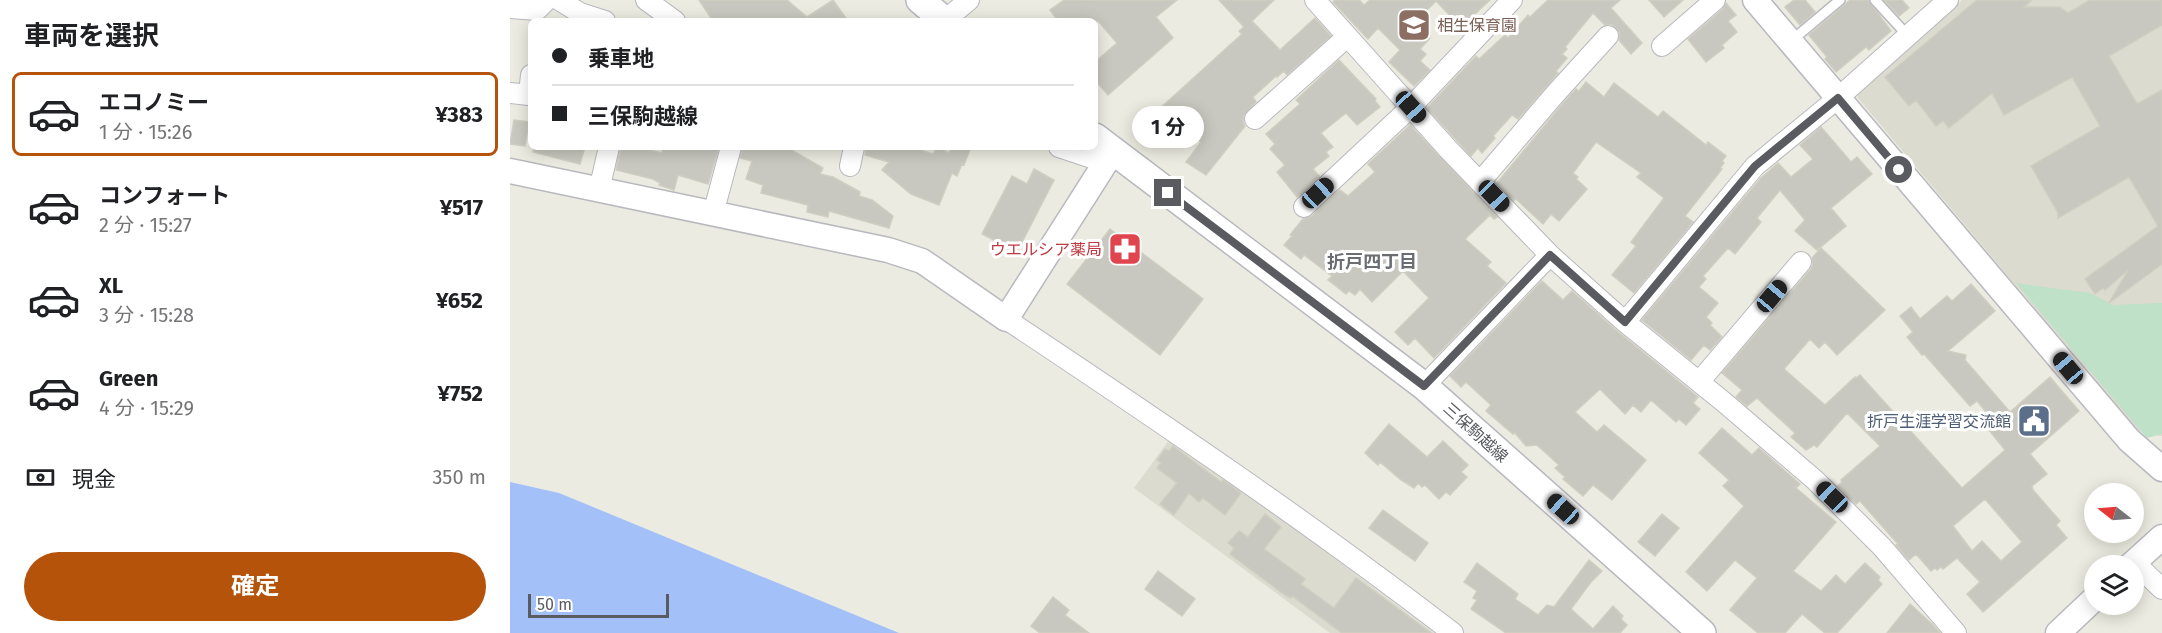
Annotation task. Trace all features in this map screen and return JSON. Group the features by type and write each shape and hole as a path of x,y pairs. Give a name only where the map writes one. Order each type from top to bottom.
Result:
{"main road":[{"path":"920,0 941,18"},
{"name":"三保駒越線","path":"1105,150 1424,386 1702,633"}],"street":[{"path":"559,0 580,13 596,18"},
{"path":"646,0 671,18"},
{"path":"948,18 969,0"},
{"path":"1315,0 1480,182 1550,255 1625,322 1699,382 1823,489 1882,547 1956,633"},
{"path":"1304,207 1411,107 1512,0"},
{"path":"1662,46 1715,0"},
{"path":"1755,0 2129,441 2162,469"},
{"path":"1625,322 1755,166 1838,98 1948,0"},
{"path":"510,8 540,10"},
{"path":"1480,182 1608,36"},
{"path":"1255,119 1347,37"},
{"path":"510,93 528,95"},
{"path":"599,190 608,150"},
{"path":"713,214 730,150"},
{"path":"1006,319 1105,150"},
{"path":"510,171 888,250 922,261 1178,434 1386,582 1453,633"},
{"path":"1424,386 1550,255"},
{"path":"1699,382 1801,262"},
{"path":"2142,555 2162,537"},
{"path":"2144,574 2162,589"},
{"path":"2058,633 2084,608"}],"lane":[{"path":"1790,42 1840,0"},
{"path":"1875,0 1908,36"}],"shaded area":[{"path":"1962,0 2162,0 2162,436 2151,435 2145,428 2139,432 1858,98 1857,90"},
{"path":"1172,436 1434,633 1330,633 1134,488"}],"green space":[{"path":"2016,283 2090,293 2113,305 2162,303 2162,434 2147,438"}],"water":[{"path":"510,482 559,493 899,633 510,633"}],"building":[{"path":"699,0 787,0 807,17 833,0 846,18 711,18"},
{"path":"1064,0 1177,0 1156,17 1173,38 1108,95 1098,83 1098,59 1117,43 1098,21 1098,18 1056,18 1050,10"},
{"path":"1219,0 1274,0 1252,21 1280,50 1315,18 1331,36 1287,75 1284,71 1276,76 1253,97 1256,102 1244,115 1245,126 1206,175 1186,162 1201,142 1181,124 1161,143 1146,127 1149,125 1146,121 1242,34 1239,31 1244,27"},
{"path":"1335,0 1359,0 1364,5 1370,0 1490,0 1461,27 1436,1 1414,23 1430,38 1420,49 1426,54 1420,61 1430,70 1414,86 1389,62 1400,50 1378,28 1368,39 1333,2"},
{"path":"1548,0 1620,0 1611,8 1642,43 1631,54 1619,40 1620,33 1616,28 1611,24 1605,25 1593,13 1565,47 1567,49 1562,54 1567,58 1556,71 1558,73 1518,119 1512,115 1493,136 1495,138 1482,153 1478,148 1471,156 1427,108 1476,56 1479,59 1505,35 1508,38 1528,15 1530,17"},
{"path":"1649,0 1683,0 1664,17"},
{"path":"1794,0 1805,0 1815,12 1800,25 1785,7"},
{"path":"1850,0 1868,0 1891,31 1869,50 1866,47 1836,72 1809,35"},
{"path":"1884,0 1902,0 1909,8 1899,16"},
{"path":"1977,0 2032,0 2024,7 2060,7 2068,13 2090,0 2162,0 2162,25 2109,56 2137,104 2162,90 2162,264 2109,303 2128,270 2105,290 2103,288 2095,294 2085,279 2158,226 2129,177 2058,218 2058,213 2031,166 2100,126 2072,77 2004,115 1992,93 1949,128 1943,121 1936,126 1916,100 1909,106 1885,77"},
{"path":"1726,3 1736,15 1728,21 1737,32 1722,45 1724,48 1706,62 1688,39 1723,9"},
{"path":"1339,60 1376,99 1380,107 1357,125 1346,113 1321,133 1333,147 1326,152 1329,156 1313,169 1319,176 1297,197 1277,172 1285,165 1270,149 1275,144 1266,134 1300,104 1296,100"},
{"path":"1586,82 1604,97 1614,83 1658,117 1663,111 1706,145 1708,142 1726,156 1722,161 1724,163 1720,168 1722,169 1685,216 1693,222 1634,293 1612,275 1636,246 1631,242 1664,198 1637,177 1641,173 1596,142 1573,173 1587,189 1559,221 1551,214 1543,224 1497,183 1565,101 1576,89 1579,91"},
{"path":"514,120 528,122 525,146 510,144"},
{"path":"1410,125 1497,217 1494,219 1490,215 1465,239 1491,262 1487,266 1506,283 1434,358 1415,338 1408,345 1395,332 1429,298 1403,271 1372,302 1360,289 1355,295 1349,291 1346,294 1328,280 1332,276 1304,255 1301,259 1284,245 1303,219 1312,216 1340,190 1348,196 1375,172 1368,164"},
{"path":"1821,127 1851,162 1857,157 1872,174 1831,208 1846,226 1817,250 1795,231 1805,220 1780,190 1757,218 1761,222 1735,254 1728,248 1703,276 1706,279 1699,287 1718,303 1706,317 1712,323 1710,325 1722,337 1710,350 1704,345 1691,360 1642,320 1761,178 1778,163 1791,177 1813,159 1800,145"},
{"path":"533,150 584,150 580,164 533,152"},
{"path":"620,150 648,150 662,153 662,150 718,150 708,184 678,175 674,190 659,185 660,183 653,179 616,170"},
{"path":"742,150 793,150 823,168 820,174 833,177 860,192 859,196 872,200 893,216 889,228 829,211 828,217 807,212 808,205 761,193 763,185 746,179 752,161 740,158"},
{"path":"866,150 920,150 933,154 935,150 949,153 950,150 970,150 957,176 952,173 939,205 911,194 882,170 889,162 865,155"},
{"path":"1034,169 1054,180 1017,252 982,234 1012,176 1027,184"},
{"path":"1110,229 1203,299 1160,355 1067,284"},
{"path":"1821,248 1885,310 1837,355 1825,342 1819,348 1810,339 1784,369 1825,405 1860,375 1962,488 2005,450 1989,430 1996,424 1977,401 1970,406 1907,337 1913,332 1900,316 1911,307 1920,319 1947,296 1952,301 1971,284 1995,311 1948,351 1966,355 1965,360 2010,412 2050,377 2079,411 2030,454 2047,474 2032,486 2033,490 2060,521 2056,525 2067,538 1983,612 1967,594 1980,582 1957,558 1943,569 1935,568 1931,571 1916,554 1909,560 1860,501 1856,504 1838,486 1841,480 1880,446 1847,413 1817,447 1814,445 1806,450 1791,437 1795,433 1757,398 1747,406 1736,397 1742,390 1722,373 1810,270 1813,265 1812,258","holes":["1985,499 2022,542 2001,561 1982,541 1972,551 1953,526"]},
{"path":"1542,281 1563,300 1572,291 1698,397 1693,403 1700,409 1686,425 1679,419 1676,422 1651,400 1641,412 1633,405 1625,414 1600,389 1575,412 1597,432 1604,425 1646,460 1612,500 1593,485 1583,496 1563,479 1565,477 1555,468 1559,465 1537,445 1526,446 1515,433 1513,434 1486,411 1491,405 1466,382 1461,387 1450,376"},
{"path":"1389,424 1427,457 1443,441 1468,465 1461,472 1467,477 1450,495 1446,492 1439,499 1425,485 1422,487 1418,483 1414,488 1380,462 1378,465 1365,453"},
{"path":"1722,428 1752,455 1759,448 1800,484 1796,488 1836,522 1793,571 1821,591 1836,575 1845,584 1865,563 1880,577 1878,580 1882,584 1837,633 1825,633 1802,614 1785,633 1758,633 1730,610 1757,578 1735,560 1707,591 1686,572 1744,506 1723,486 1729,480 1699,453"},
{"path":"1173,446 1221,482 1223,480 1241,493 1225,515 1203,498 1199,502 1189,493 1174,515 1160,504 1177,483 1157,468 1161,463 1157,460 1165,449 1169,451"},
{"path":"1383,510 1428,543 1415,561 1369,528"},
{"path":"1265,514 1281,527 1264,549 1305,579 1301,584 1334,608 1356,578 1431,633 1342,633 1292,596 1291,598 1285,595 1230,554 1234,548 1228,543 1239,531 1248,537"},
{"path":"1662,514 1679,528 1655,556 1638,542"},
{"path":"1589,560 1602,571 1571,609 1593,629 1613,606 1623,616 1621,619 1627,625 1620,633 1506,633 1471,609 1477,600 1473,598 1477,591 1464,582 1477,563 1518,594 1515,599 1538,615 1547,605 1554,607"},
{"path":"1158,571 1195,599 1182,616 1145,589"},
{"path":"1053,597 1069,610 1065,615 1089,633 1040,633 1031,626"},
{"path":"1910,604 1932,624 1940,633 1887,633"}],"place":[{"name":"相生保育園","path":"1414,25"},
{"name":"ウエルシア薬局","path":"1125,249"},
{"name":"折戸生涯学習交流館","path":"2034,421"}],"district":[{"name":"折戸四丁目","path":"1372,262"}],"route":[{"path":"1168,193 1424,386 1550,255 1625,322 1755,166 1838,98 1899,170"}]}
